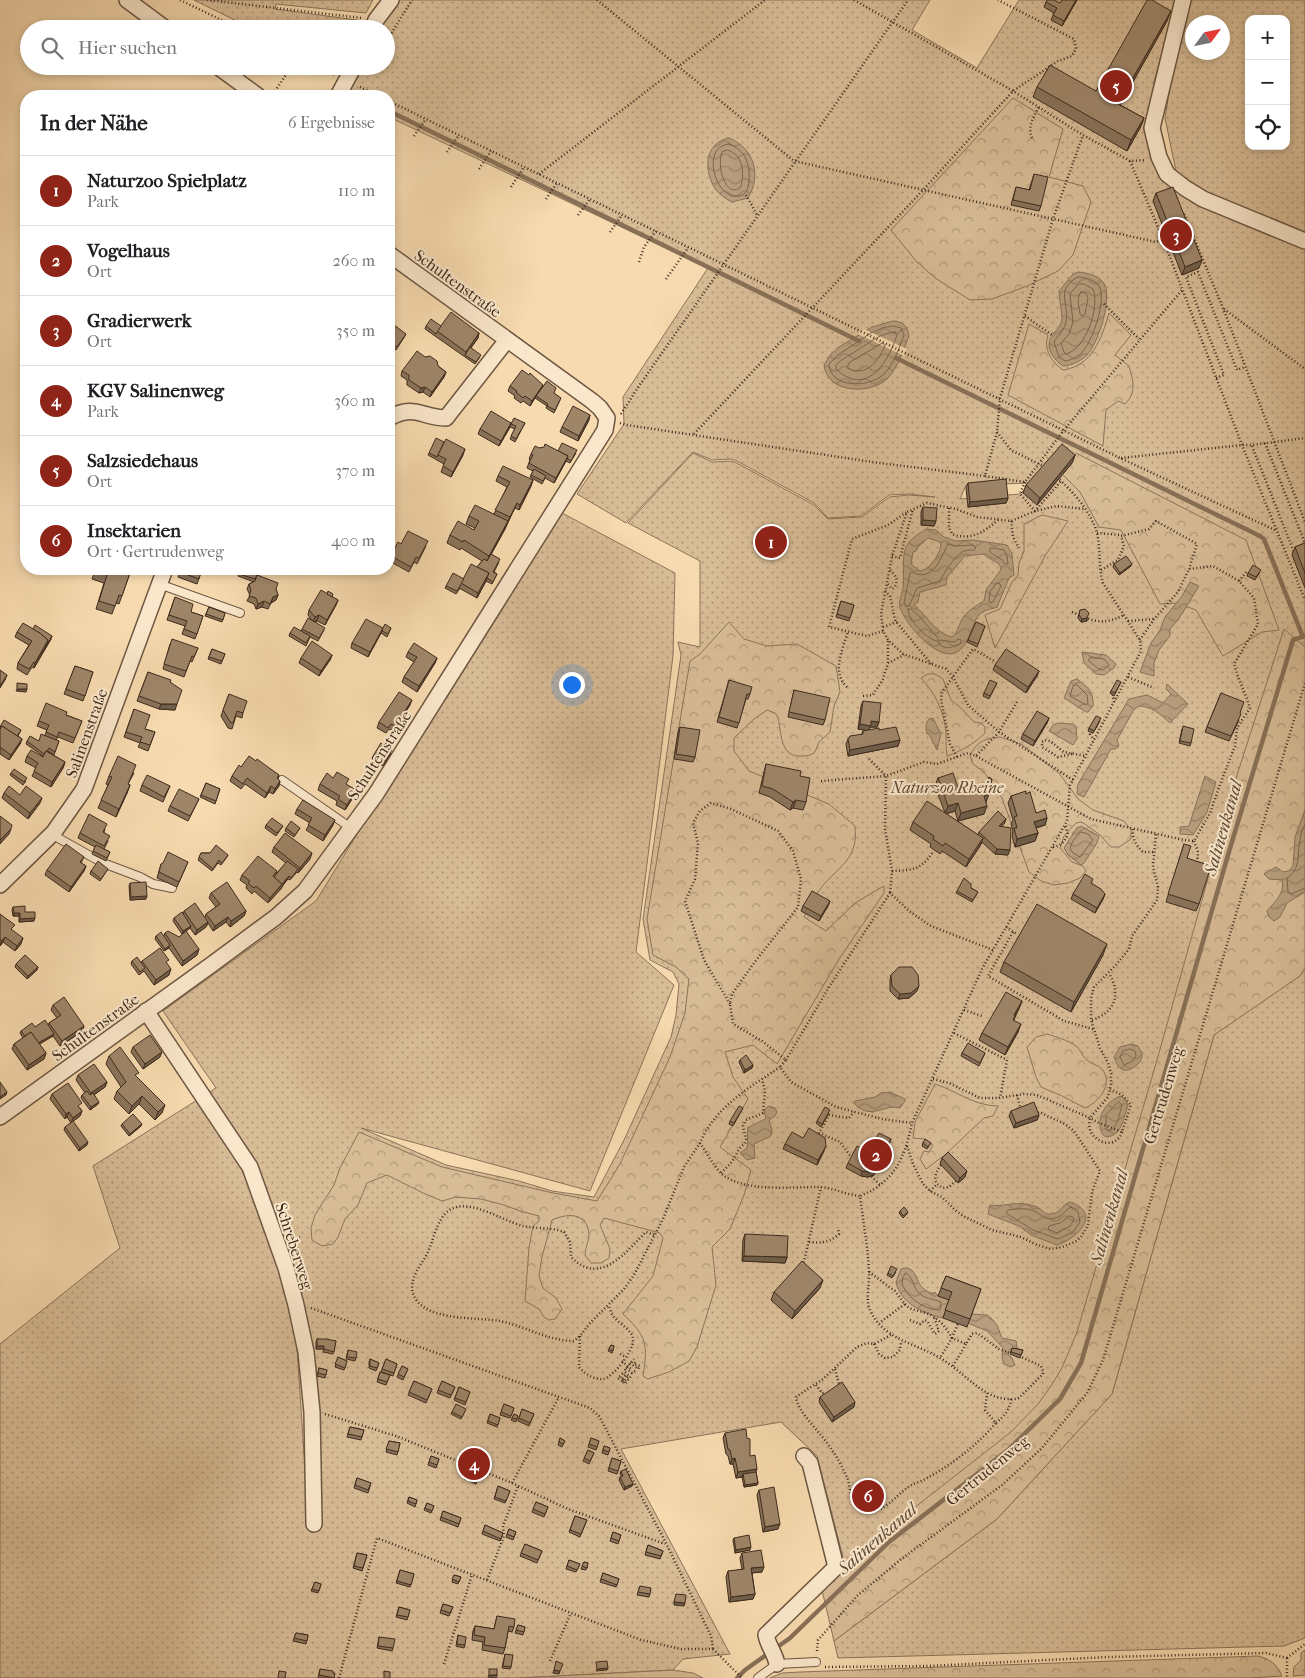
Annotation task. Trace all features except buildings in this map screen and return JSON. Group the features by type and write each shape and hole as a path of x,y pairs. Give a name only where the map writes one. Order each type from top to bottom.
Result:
{"street":[{"path":"127,0 154,20"},
{"path":"377,20 391,0"},
{"path":"1183,0 1152,128 1159,157 1167,174 1203,199 1305,241"},
{"path":"229,75 250,90"},
{"path":"341,90 349,75"},
{"name":"Schultenstraße","path":"0,1118 276,917 305,891 376,794 601,437 607,424 604,414 592,401 395,258"},
{"name":"Schultenstraße","path":"395,415 412,410 433,418 446,418 507,340"},
{"name":"Salinenstraße","path":"0,885 51,834 84,790 163,575"},
{"name":"Schreberweg","path":"146,1011 250,1167 286,1268 306,1352 312,1412 314,1524"},
{"path":"773,1655 766,1635 836,1566 810,1463 804,1456"}],"lane":[{"path":"159,584 240,613"},
{"path":"282,780 351,828"},
{"path":"51,834 103,863 153,884 172,888"},
{"path":"758,1678 773,1655 816,1662"}],"path":[{"path":"180,0 221,20"},
{"path":"207,0 346,20"},
{"path":"395,27 412,0"},
{"path":"597,0 794,161 1156,242 1162,239"},
{"path":"539,174 765,0"},
{"path":"854,0 1013,91 1083,135 1130,161 1152,160 1167,174"},
{"path":"908,0 638,386 622,411 618,422 627,425 878,463 1025,482"},
{"path":"694,435 1013,91 1058,62 1072,56 1076,48 1074,39 998,0"},
{"path":"276,90 286,75"},
{"path":"358,86 366,90"},
{"path":"395,104 1120,458 1277,532"},
{"path":"1032,138 1030,134 1031,122 1039,107"},
{"path":"414,136 426,119"},
{"path":"447,152 459,135"},
{"path":"985,476 997,432 1000,398 1053,219 1083,135"},
{"path":"479,169 491,151"},
{"path":"1130,161 1305,600"},
{"path":"511,187 524,167"},
{"path":"546,199 557,183"},
{"path":"746,195 757,215"},
{"path":"578,215 590,199"},
{"path":"1182,210 1223,308 1305,522"},
{"path":"610,232 623,215"},
{"path":"639,262 644,247 656,231"},
{"path":"666,279 689,247"},
{"path":"1215,378 1224,375 1223,371 1186,277 1198,272 1235,366 1237,370 1245,367"},
{"path":"1035,511 1020,494 1025,482 1064,430 1182,290"},
{"path":"1104,304 1139,339"},
{"path":"1223,308 1305,369"},
{"path":"1025,316 1052,335"},
{"path":"997,432 1011,450 1045,467"},
{"path":"1120,458 1305,438"},
{"path":"1265,443 1305,542"},
{"path":"1252,445 1295,554"},
{"path":"700,1144 721,1173 731,1181 749,1185 802,1188 821,1187 860,1196 880,1185 892,1175 907,1146 912,1123 982,969 1067,821 1070,785 1115,701 1112,696 1120,683 1126,682 1142,646 1103,583 1097,533 1075,496 1060,480 1035,511"},
{"path":"897,622 867,636 829,627 852,539 888,525 907,512 927,503 977,517 1011,521 1035,511 1057,506 1084,509"},
{"path":"949,508 949,528 952,534 957,536 979,534 998,520"},
{"path":"892,556 900,558 913,509"},
{"path":"907,512 892,556 881,614 883,629 888,640 904,655 946,669 953,677 968,705 999,732 1073,780"},
{"path":"1011,521 1013,536 1018,548"},
{"path":"1097,533 1121,536 1149,529 1156,521 1197,544 1189,569 1178,592 1154,619 1140,640"},
{"path":"1100,570 1118,560 1124,546 1121,536"},
{"path":"1189,569 1213,566 1239,581 1254,598 1258,624 1234,664 1238,680 1246,693 1250,708 1237,728 1235,746 1210,814 1194,841"},
{"path":"887,583 892,589 897,582 896,576 890,570"},
{"path":"1239,581 1248,572"},
{"path":"885,591 890,596 893,615 897,622 932,665"},
{"path":"1072,612 1095,622 1114,620 1124,616"},
{"path":"1127,621 1154,619"},
{"path":"847,687 842,682 838,670 840,656 848,631"},
{"path":"863,696 873,695 883,680 888,663 888,640"},
{"path":"957,757 950,744 941,699 942,692 973,648 996,662"},
{"path":"888,663 904,655"},
{"path":"1128,677 1154,688"},
{"name":"Gertrudenweg","path":"816,1662 818,1640 857,1596 900,1560 1002,1485 1042,1448 1087,1393 1103,1360 1305,683"},
{"path":"976,756 999,732 1017,702"},
{"path":"1099,719 1106,718"},
{"path":"1094,740 1090,734 1095,726"},
{"path":"1072,754 1058,757 1042,747 1042,742 1045,740 1050,741 1064,752 1086,756"},
{"path":"821,780 886,776 924,762 937,764 968,753 1091,820 1194,841"},
{"path":"654,1234 646,1232 619,1260 611,1265 602,1268 592,1268 582,1266 571,1257 569,1238 561,1231 518,1225 480,1209 462,1207 452,1209 445,1215 431,1246 413,1278 413,1290 418,1302 431,1310 448,1315 500,1321 574,1340 624,1290 634,1275 671,1202 684,1167 700,1144 711,1123 718,1114 780,1067 786,1060 829,987 890,893 892,871 885,829 886,776 869,759"},
{"path":"730,1004 704,960 685,901 695,879 698,843 693,822 700,811 711,803 731,809 778,831 794,851 801,879 798,907 732,994 730,1004 732,1024 762,1041 786,1060"},
{"path":"1052,847 1063,843 1068,834 1065,825"},
{"path":"1133,829 1134,841 1140,849 1143,852 1154,852"},
{"path":"1110,1089 1122,1095 1130,1105 1120,1137 1116,1142 1112,1143 1102,1142 1092,1134 1089,1124 1090,1118 1108,1097 1111,1074 1093,1029 1091,998 1094,987 1109,973 1128,949 1132,936 1157,900 1158,887 1153,867 1156,834"},
{"path":"1194,841 1198,852 1197,864"},
{"path":"892,871 916,868 925,864 933,852"},
{"path":"890,893 909,911 931,926 994,950"},
{"path":"1006,927 1018,934"},
{"path":"1014,932 988,976 1064,1021 1093,1029"},
{"path":"1091,1020 1103,1016 1113,1005 1115,987 1109,973"},
{"path":"964,1010 982,1016"},
{"path":"954,1033 1007,1060 1000,1098"},
{"path":"780,1067 792,1082 836,1107 882,1120 912,1123"},
{"path":"721,1173 745,1144 746,1139 743,1126 746,1120 763,1113 765,1091 762,1079"},
{"path":"933,1079 949,1083 980,1098 1037,1095 1121,1132"},
{"path":"1017,1095 1024,1118"},
{"path":"852,1158 840,1142 820,1133 829,1115 848,1118 854,1112"},
{"path":"907,1146 923,1184 930,1191 942,1196 963,1216 992,1230 1021,1237 1050,1249 1062,1247 1075,1242 1081,1237 1088,1225 1092,1192 1100,1172 1080,1140 1066,1124 1039,1112 1031,1115"},
{"path":"941,1165 934,1178 937,1184 943,1188 949,1187 956,1180"},
{"path":"866,1170 880,1185"},
{"path":"930,1191 937,1184"},
{"path":"803,1267 821,1187"},
{"path":"860,1196 869,1272 868,1303 878,1323 901,1341 940,1358 987,1393 1000,1398 1015,1399 1023,1394 1043,1374 1041,1366 1002,1350 977,1333 972,1334 953,1366"},
{"path":"809,1242 821,1243 832,1240 839,1234 838,1228"},
{"path":"869,1272 887,1282 905,1304 913,1310 939,1320 952,1338 966,1344"},
{"path":"878,1323 905,1304"},
{"path":"296,1305 302,1305 590,1408 599,1416 667,1545 710,1636 713,1650 742,1678"},
{"path":"580,1336 578,1365 580,1369 598,1378 607,1377 626,1357 632,1347 633,1336 614,1317 609,1306"},
{"path":"940,1358 952,1338 961,1315"},
{"path":"910,1320 920,1324 925,1320 927,1321 934,1333 938,1334 934,1317"},
{"path":"892,1335 874,1344 867,1343 858,1346 835,1369 816,1385 797,1395 796,1399 838,1459 848,1480 855,1506 867,1512 879,1509 888,1505 908,1487 954,1462 988,1433 1008,1410 1011,1399"},
{"path":"874,1344 879,1354 885,1358 893,1357 900,1350 901,1341"},
{"path":"620,1354 626,1357"},
{"path":"622,1362 631,1368"},
{"path":"613,1372 625,1384 631,1368"},
{"path":"620,1377 631,1368"},
{"path":"623,1381 629,1376 624,1371 631,1368"},
{"path":"623,1381 631,1368"},
{"path":"835,1369 839,1384 835,1389"},
{"path":"816,1385 824,1395 829,1393"},
{"path":"987,1393 985,1410 996,1423"},
{"path":"512,1483 559,1397"},
{"path":"312,1412 318,1412 396,1436 512,1483 568,1509 667,1545"},
{"path":"487,1580 504,1536 503,1526 518,1486"},
{"path":"339,1678 377,1538 641,1640 682,1649 713,1650"},
{"path":"444,1664 472,1575"},
{"path":"550,1661 571,1613"},
{"path":"1287,1658 1305,1644"},
{"path":"816,1662 827,1668 1266,1653 1287,1658"},
{"path":"1287,1658 1287,1678"}],"green space":[{"path":"194,0 373,0 366,13 276,4 275,9 356,20 235,20"},
{"name":"Naturzoo Rheine","path":"392,0 930,0 912,30 977,68 1019,0 1176,0 1154,82 1154,118 1160,156 1177,176 1165,118 1184,0 1305,0 1305,647 1284,630 1278,661 1072,1360 1048,1397 1002,1443 846,1569 817,1456 781,1422 621,1449 730,1654 683,1659 673,1670 518,1678 0,1678 0,1344 120,1248 93,1166 216,1088 163,1011 316,901 381,795 562,513 675,573 673,656 636,952 674,985 590,1191 361,1128 446,1165 519,1181 552,1191 594,1197 624,1140 671,1037 676,1015 679,984 673,972 650,960 643,919 681,655 678,642 700,647 700,561 628,523 693,453 712,462 733,461 814,505 828,519 862,517 889,497 909,495 935,497 909,494 889,495 861,516 828,518 814,503 733,459 712,460 693,452 626,523 577,494 624,424 623,397 708,268 395,120 395,90 346,90 350,75 395,75 395,20 378,20","holes":["1031,483 1020,494 960,499 966,485","291,1257 311,1347 320,1524 309,1530"]},
{"path":"1013,98 1063,129 1049,177 1083,186 1091,202 1073,255 1058,271 1027,286 992,299 970,300 935,278 916,261 891,230"},
{"path":"1109,313 1131,335 1115,355 1129,366 1133,391 1125,404 1118,401 1106,410 1103,446 1008,395 1029,324 1048,335 1048,351 1055,363 1063,370 1081,363 1088,357 1099,341"},
{"path":"1076,453 1246,540 1279,630 1262,632 1223,656 1196,610 1177,603 1160,604 1121,530 1099,527 1080,492 1062,474 1072,463"},
{"path":"1042,515 1068,521 1045,556 995,648 985,615 1000,609 1012,582 1018,575 1019,563 1024,551 1024,524"},
{"path":"729,622 744,639 767,646 797,644 836,666 840,692 834,706 830,732 819,742 815,752 808,756 799,756 788,752 782,742 778,717 775,713 767,710 754,719 734,738 734,751 749,771 829,804 855,826 852,852 844,864 822,887 804,917 826,931 855,903 884,886 884,893 839,959 777,1064 753,1045 725,1052 733,1077 748,1099 720,1147 751,1170 744,1195 730,1229 712,1247 716,1285 697,1347 689,1361 669,1372 648,1379 643,1376 644,1342 637,1329 623,1314 653,1276 663,1238 660,1233 604,1218 600,1225 610,1249 609,1258 601,1263 591,1263 585,1255 589,1235 585,1222 576,1216 564,1216 552,1220 539,1276 543,1288 556,1298 562,1309 555,1319 549,1320 544,1317 539,1309 525,1301 529,1248 533,1226 539,1221 539,1216 481,1199 456,1197 442,1201 387,1175 367,1183 358,1205 345,1219 333,1244 322,1246 312,1240 311,1228 315,1215 334,1185 340,1168 359,1132 442,1167 553,1193 597,1201 620,1164 670,1057 685,1013 689,979 676,967 653,955 647,919 690,661 700,654"},
{"path":"1284,629 1305,647 1305,968 1300,976 1214,1035 1112,1394 997,1519 834,1641 821,1586 877,1537 1011,1432 1038,1404 1062,1368 1077,1332 1155,1067 1238,772"},
{"path":"928,674 935,674 943,679 951,700 974,722 981,723 985,727 985,733 976,741 947,756 945,724 941,710 935,696 921,678"},
{"path":"1000,737 1021,744 1059,773 1078,799 1093,810 1124,821 1131,830 1131,839 1119,847 1111,847 1100,835 1082,822 1076,823 1064,836 1060,848 1072,862 1083,866 1086,871 1080,878 1068,883 1054,885 1041,881 1029,872 1002,798 984,772 973,764 970,756 978,744"},
{"path":"1305,968 1305,1638 1284,1646 838,1658 834,1641 997,1519 1112,1394 1214,1035 1299,976"},
{"path":"1047,1034 1073,1044 1086,1060 1102,1069 1105,1075 1106,1086 1100,1097 1085,1108 1041,1087 1027,1047 1036,1037"},
{"path":"935,1084 981,1104 998,1106 993,1116 984,1118 946,1154 926,1169 920,1159 924,1151 929,1152 933,1145 925,1139 913,1138 915,1122"},
{"path":"1305,1650 1305,1675 1293,1676 1294,1667 1301,1660 1301,1653"},
{"path":"1258,1656 1273,1663 1282,1676 1250,1678 770,1678 782,1673 800,1672"},
{"path":"673,1670 693,1673 703,1678 520,1678"}],"water":[{"path":"729,138 738,143 750,155 755,172 752,189 748,198 732,202 716,190 709,175 708,167 710,152 721,141"},
{"path":"1078,272 1095,276 1103,282 1106,289 1106,308 1096,341 1087,355 1073,364 1063,366 1053,357 1049,344 1062,319 1059,291 1073,274"},
{"path":"893,321 904,325 909,336 892,374 880,384 861,389 851,389 833,382 827,375 824,365 831,354 872,327"},
{"path":"926,529 936,530 944,537 956,541 973,540 1007,545 1012,554 1014,575 1009,578 997,607 982,612 975,622 965,645 955,653 947,654 939,651 922,639 908,622 900,607 906,547 915,536","holes":["928,538 940,542 941,546 934,562 928,568 920,571 911,564 913,552","983,554 999,564 1000,571 986,590 984,601 964,616 952,637 946,635 936,628 914,605 918,602 920,592 946,585 947,577 965,556"]},
{"path":"1190,582 1199,586 1178,620 1170,629 1170,636 1159,650 1154,663 1154,676 1140,672 1151,643 1160,630 1165,617 1182,596"},
{"path":"1082,652 1106,655 1116,664 1114,668 1104,675 1096,674 1084,663"},
{"path":"1077,679 1091,693 1093,706 1088,712 1064,698 1071,681"},
{"path":"1167,684 1188,704 1170,723 1152,709 1138,706 1133,711 1117,740 1119,746 1111,749 1084,797 1077,794 1078,784 1129,699 1147,695 1163,703 1171,694 1166,689"},
{"path":"933,718 941,734 937,750 926,730 926,724 929,719"},
{"path":"1058,723 1076,726 1077,739 1073,745 1049,731 1053,725"},
{"path":"1205,776 1216,782 1207,812 1193,835 1180,834 1180,827 1189,826"},
{"path":"1305,810 1305,892 1287,903 1280,917 1274,921 1269,917 1267,911 1281,893 1282,880 1269,879 1264,874 1276,867 1283,872 1289,871 1293,866 1295,837"},
{"path":"1081,826 1099,836 1097,843 1081,865 1068,855 1064,848 1076,829"},
{"path":"1131,1044 1138,1046 1142,1052 1141,1060 1136,1066 1123,1070 1118,1066 1114,1057 1120,1047"},
{"path":"890,1092 905,1099 900,1108 894,1107 872,1112 860,1108 854,1103 855,1101 875,1097 881,1093"},
{"path":"1121,1096 1128,1105 1121,1126 1114,1135 1104,1136 1100,1125 1102,1113 1110,1102"},
{"path":"769,1106 775,1108 777,1112 769,1120 772,1130 771,1136 754,1144 755,1158 747,1160 740,1153 747,1148 748,1128 766,1118 764,1110"},
{"path":"1070,1202 1085,1212 1086,1219 1084,1225 1073,1237 1057,1245 1031,1235 1019,1226 988,1214 990,1205 1028,1204 1037,1207 1047,1214 1054,1214"},
{"path":"905,1268 913,1272 922,1288 934,1294 935,1292 937,1295 949,1300 943,1318 928,1314 908,1302 902,1296 896,1282 901,1269"},
{"path":"972,1314 987,1315 997,1325 1002,1338 1016,1341 1016,1349 1010,1349 1007,1353 1015,1365 1011,1367 1004,1364 1002,1358 1003,1348 987,1331 968,1323"}],"pier":[{"path":"864,329 907,349 904,356 858,334"}],"waterway":[{"path":"395,114 859,341"},
{"path":"896,358 1260,536 1264,539 1303,637"},
{"name":"Salinenkanal","path":"737,1678 745,1670 790,1638 889,1542 1008,1450 1060,1399 1081,1363 1228,855 1293,640 1305,636"}],"place":[{"name":"Salzsiedehaus","path":"1116,86"},
{"name":"Gradierwerk","path":"1176,235"},
{"name":"Naturzoo Spielplatz","path":"771,542"},
{"name":"Vogelhaus","path":"876,1155"},
{"name":"KGV Salinenweg","path":"474,1464"},
{"name":"Insektarien","path":"868,1496"}]}
